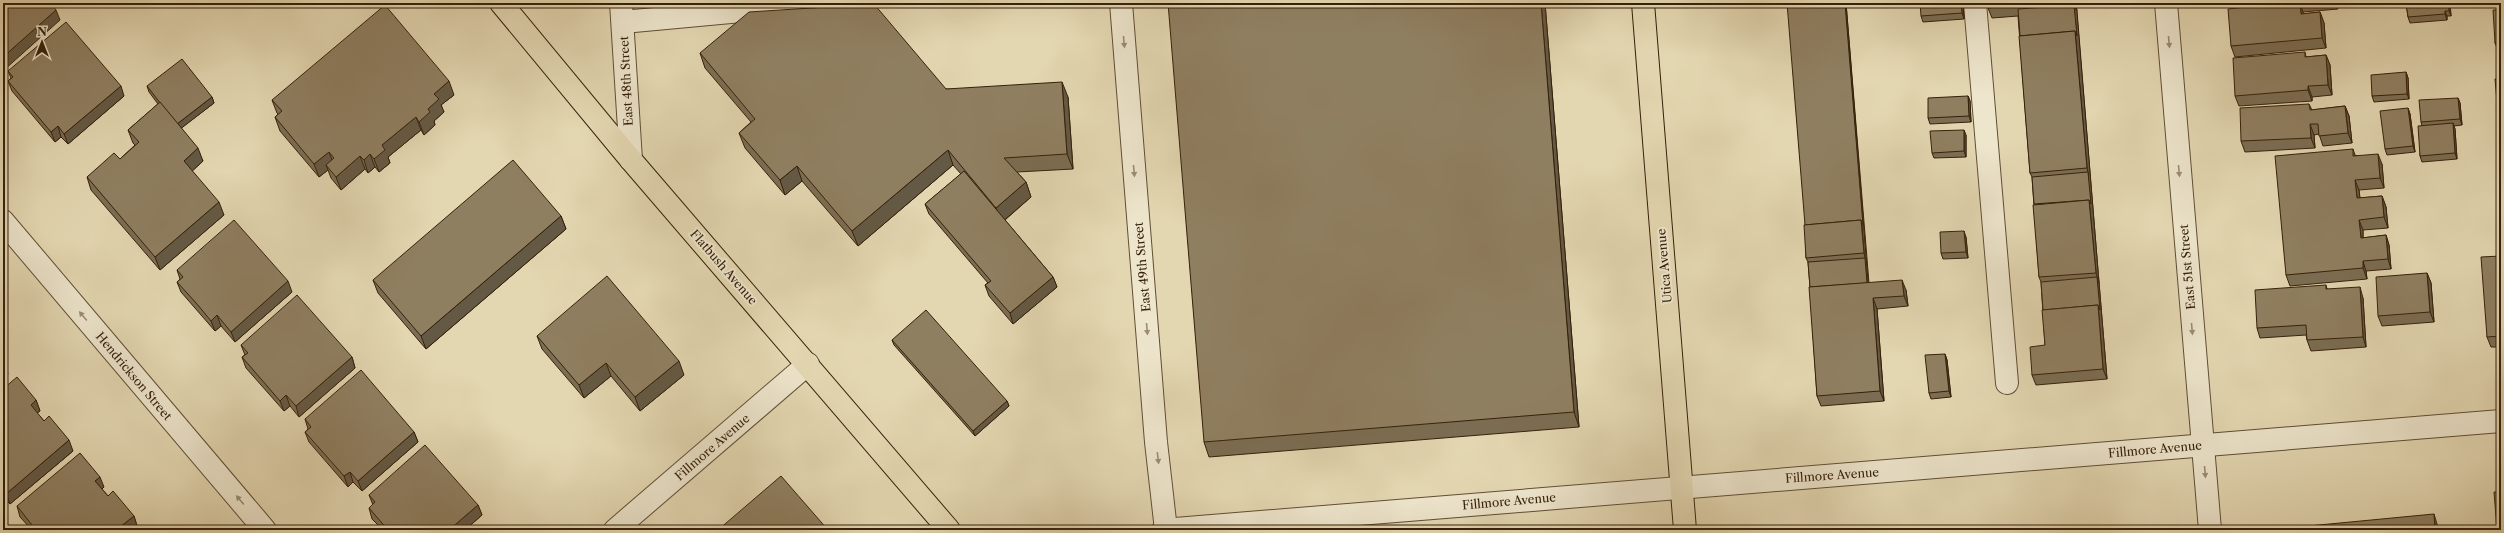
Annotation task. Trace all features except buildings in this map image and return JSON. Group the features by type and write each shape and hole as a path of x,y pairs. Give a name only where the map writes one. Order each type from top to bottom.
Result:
{"main road":[{"name":"Flatbush Avenue","path":"501,3 631,160 808,364 949,530"},
{"name":"Utica Avenue","path":"1643,3 1685,530"}],"street":[{"path":"622,12 827,3"},
{"name":"East 49th Street","path":"1121,3 1156,442 1165,530"},
{"path":"1975,3 2007,383"},
{"name":"East 51st Street","path":"2166,3 2210,530"},
{"name":"East 48th Street","path":"622,12 631,160"},
{"name":"Hendrickson Street","path":"3,221 265,530"},
{"name":"Fillmore Avenue","path":"615,530 808,364"},
{"name":"Fillmore Avenue","path":"1165,530 2501,421"}]}
